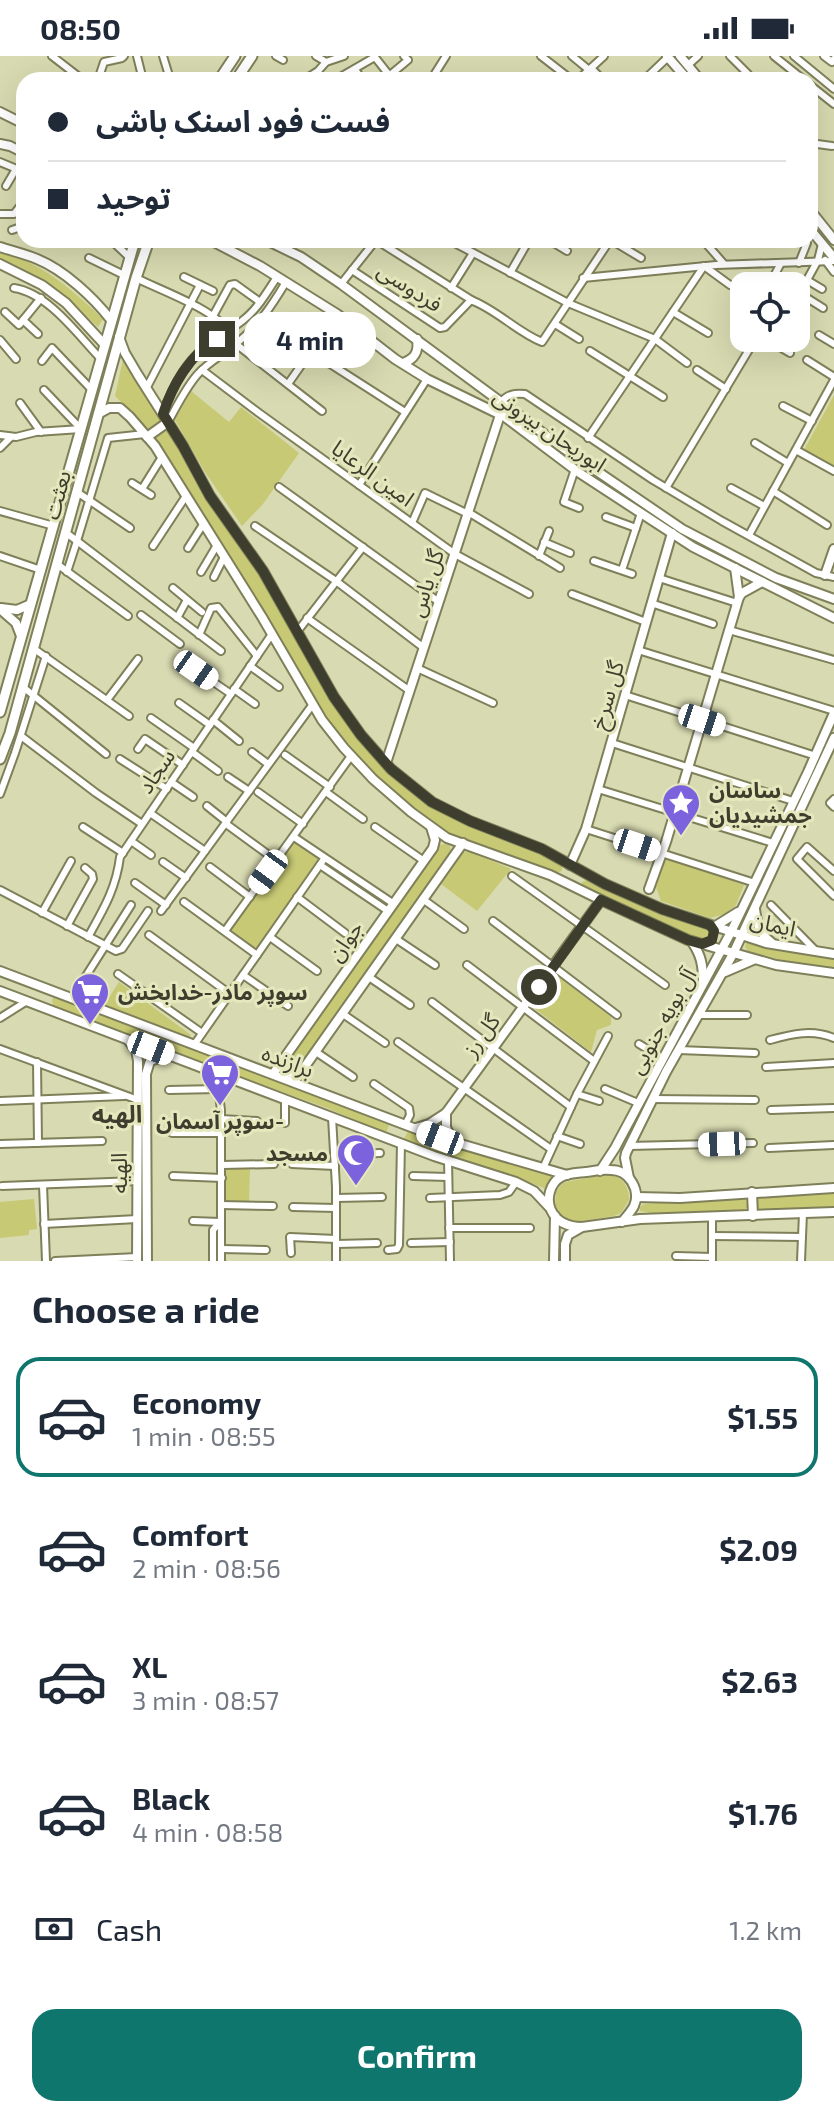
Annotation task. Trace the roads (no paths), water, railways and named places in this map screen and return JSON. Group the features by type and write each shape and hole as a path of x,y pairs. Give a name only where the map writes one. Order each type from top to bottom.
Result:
{"main road":[{"path":"668,56 685,72"},
{"path":"818,220 834,240"},
{"path":"818,239 828,260"},
{"path":"0,247 40,260 81,288 111,320"},
{"name":"بعثت","path":"0,712 132,248"},
{"name":"بعثت","path":"0,759 146,248"},
{"name":"ابوریحان بیرونی","path":"230,248 337,314 427,379 500,415 693,547 833,618"},
{"name":"ابوریحان بیرونی","path":"282,248 341,284 500,403 682,529 776,578 834,599"},
{"path":"0,264 42,285 66,303 104,344"},
{"name":"ایمان","path":"119,337 125,353 210,496 263,571 334,697 386,763 432,802 470,821 542,849 591,877 657,906 746,937 834,954"},
{"path":"403,363 416,355 419,347 417,339"},
{"name":"ایمان","path":"98,414 109,408 120,408 146,435 204,523 322,720 373,779 411,812 447,838 554,876 691,941 776,965 834,973"},
{"name":"گل یاس","path":"386,763 500,415"},
{"path":"146,435 166,418"},
{"name":"گل سرخ","path":"554,876 561,877 567,872 566,864 586,829 672,533"},
{"path":"830,576 834,549"},
{"path":"735,568 738,600"},
{"path":"636,897 649,889 662,854 738,600 742,593 762,582"},
{"path":"0,609 17,610 31,604"},
{"path":"0,609 16,623 22,637"},
{"name":"آل بویه جنوبی","path":"600,1171 731,932 834,712"},
{"path":"746,937 755,909 834,738"},
{"path":"431,826 435,840 433,848"},
{"path":"433,848 439,842 449,843 453,847 452,859"},
{"name":"جوان","path":"294,1082 463,843"},
{"name":"جوان","path":"273,1074 433,848"},
{"path":"582,891 580,879 591,877"},
{"path":"649,889 657,906"},
{"name":"گل رز","path":"446,1113 601,900"},
{"path":"702,944 712,940 712,926 742,909"},
{"path":"755,909 759,929 764,937 775,944"},
{"name":"آل بویه جنوبی","path":"629,1178 625,1158 629,1146 698,1015 721,975 738,955 746,937"},
{"path":"691,941 700,953 703,984"},
{"path":"721,975 754,959"},
{"name":"برازنده","path":"0,971 392,1120 567,1175"},
{"path":"46,1008 52,990"},
{"name":"برازنده","path":"0,991 401,1143 516,1182 534,1191 549,1207"},
{"name":"الهیه","path":"128,1039 143,1065 146,1084 147,1261"},
{"path":"143,1065 169,1055"},
{"path":"282,1063 286,1072 297,1074 302,1071"},
{"name":"الهیه","path":"137,1259 138,1100 143,1065"},
{"path":"401,1143 400,1135 410,1126 429,1124 446,1113"},
{"path":"446,1113 446,1127 452,1141"},
{"path":"385,1137 395,1129 392,1120"},
{"path":"622,1222 634,1206 636,1197 629,1178 619,1171 610,1169 567,1175 557,1180 550,1189 549,1207 555,1216 568,1225 582,1227 622,1222 834,1212"},
{"path":"636,1197 680,1198 834,1188"},
{"path":"752,1192 753,1216"},
{"path":"554,1261 555,1216"},
{"path":"565,1261 568,1235 582,1227"}],"street":[{"path":"52,56 73,72"},
{"path":"101,59 124,56"},
{"path":"316,56 326,62"},
{"path":"316,72 326,62 344,56"},
{"path":"350,72 375,56"},
{"path":"397,72 408,60 404,56"},
{"path":"541,56 564,72"},
{"path":"572,56 594,72"},
{"path":"586,72 604,56"},
{"path":"652,72 668,56"},
{"path":"730,56 746,72"},
{"path":"774,56 794,72"},
{"path":"794,56 813,72"},
{"path":"824,56 833,60"},
{"path":"818,76 834,89"},
{"path":"818,91 834,104"},
{"path":"0,162 16,169 6,186"},
{"path":"12,230 16,229"},
{"path":"822,244 834,272"},
{"path":"119,248 129,257"},
{"path":"341,284 370,248"},
{"path":"388,248 473,301"},
{"path":"464,248 568,303 655,339 687,363"},
{"path":"510,273 524,248"},
{"path":"562,248 567,251"},
{"path":"579,339 555,324 605,248"},
{"path":"624,248 641,258"},
{"path":"710,248 724,264"},
{"path":"799,263 805,248"},
{"path":"451,288 473,253"},
{"path":"89,258 124,275"},
{"path":"583,278 724,264 828,260"},
{"path":"822,289 807,280 828,260"},
{"path":"776,272 781,263"},
{"path":"704,266 730,285"},
{"path":"588,438 704,266"},
{"name":"فردوسی","path":"352,270 440,328 445,327 469,301 542,342 555,324"},
{"path":"184,277 213,291"},
{"path":"166,418 168,400 189,364 208,344 242,322 277,277"},
{"path":"136,278 222,321 228,331"},
{"path":"166,418 202,370 254,329 286,282"},
{"path":"213,316 230,285 235,284 260,302"},
{"path":"146,389 200,285"},
{"path":"14,288 25,289 41,298 100,358"},
{"path":"5,312 19,325 41,298"},
{"path":"810,300 823,308"},
{"path":"673,312 708,333"},
{"path":"288,384 337,314"},
{"path":"23,320 38,334"},
{"path":"819,335 834,344"},
{"path":"0,340 16,359"},
{"path":"236,344 322,411"},
{"path":"0,353 6,347"},
{"path":"42,361 52,348 92,390"},
{"path":"310,351 405,412"},
{"path":"590,351 663,397"},
{"path":"666,488 748,352"},
{"path":"749,535 834,379 807,360"},
{"name":"امین الرعایا","path":"202,370 455,554 529,594"},
{"path":"697,370 726,389"},
{"path":"359,485 427,379"},
{"path":"44,390 81,429"},
{"path":"500,403 513,393 525,394 666,488 816,573 830,576"},
{"path":"20,403 41,432"},
{"path":"783,406 812,421"},
{"path":"0,435 11,437 81,429"},
{"path":"67,572 108,438 146,435"},
{"path":"0,448 11,437"},
{"path":"755,443 788,463"},
{"path":"796,450 834,471"},
{"path":"142,489 162,457"},
{"path":"575,469 564,502 579,508"},
{"path":"132,483 151,495"},
{"path":"279,487 439,602"},
{"path":"731,488 764,506"},
{"path":"773,491 827,525"},
{"path":"77,492 130,528"},
{"path":"412,523 425,493 468,513 560,568"},
{"path":"153,546 186,495"},
{"name":"بعثت","path":"0,511 54,526"},
{"path":"622,570 641,513"},
{"path":"606,517 636,528"},
{"path":"188,548 204,523"},
{"path":"255,526 336,581 424,648"},
{"path":"539,556 549,531"},
{"path":"65,532 221,651"},
{"path":"544,542 570,553"},
{"path":"201,572 217,545"},
{"path":"297,632 363,547"},
{"path":"0,556 41,570"},
{"path":"214,577 224,557"},
{"path":"594,561 632,574"},
{"path":"57,564 128,616"},
{"path":"659,578 738,600"},
{"path":"173,588 202,612"},
{"path":"572,594 646,622"},
{"path":"177,618 187,600"},
{"path":"651,603 713,624"},
{"path":"199,635 211,608 218,607 257,656"},
{"path":"159,628 170,613"},
{"path":"141,615 180,644"},
{"path":"307,618 410,691"},
{"path":"729,630 834,660"},
{"name":"سجاد","path":"88,937 113,891 120,857 272,634"},
{"path":"33,648 129,716"},
{"path":"638,650 834,712"},
{"path":"0,794 46,656"},
{"path":"107,700 138,659"},
{"path":"250,666 279,687"},
{"path":"417,668 493,703"},
{"path":"196,670 255,704"},
{"path":"23,687 106,754"},
{"path":"625,695 816,756"},
{"path":"179,703 239,741"},
{"path":"135,883 164,908 313,704"},
{"path":"151,718 218,771"},
{"path":"21,736 142,824"},
{"path":"138,749 145,739 183,765"},
{"path":"612,743 793,801"},
{"path":"252,752 268,764"},
{"path":"285,755 363,819"},
{"path":"225,931 351,756"},
{"path":"120,759 193,797"},
{"path":"228,777 249,791"},
{"path":"598,789 773,843"},
{"path":"258,792 303,824"},
{"path":"834,799 830,803 834,807"},
{"path":"207,806 277,861"},
{"path":"150,813 205,851"},
{"path":"83,827 123,853"},
{"path":"375,827 424,861"},
{"path":"586,829 755,883"},
{"path":"294,837 322,862 391,908"},
{"path":"131,841 151,855"},
{"path":"834,871 807,847 797,859 834,896"},
{"path":"42,913 71,861"},
{"path":"163,862 186,878"},
{"path":"194,1045 322,862"},
{"path":"210,867 250,897"},
{"path":"67,926 93,879 85,868"},
{"path":"512,876 665,985"},
{"path":"0,890 116,951 122,949 148,911"},
{"path":"297,897 345,933"},
{"path":"424,900 464,929"},
{"path":"184,902 257,955"},
{"path":"72,998 131,905"},
{"path":"771,905 816,951"},
{"path":"493,921 617,1015"},
{"path":"149,935 230,994"},
{"path":"270,937 317,971"},
{"path":"396,939 435,965"},
{"path":"467,965 594,1061"},
{"path":"118,974 202,1033"},
{"path":"243,975 288,1006"},
{"path":"369,977 410,1005"},
{"path":"0,1018 27,1001"},
{"path":"432,1002 571,1107"},
{"path":"343,1014 385,1043"},
{"path":"698,1015 747,1015"},
{"path":"770,1040 801,1032 834,1038"},
{"path":"544,1166 608,1036"},
{"path":"398,1042 551,1149"},
{"path":"639,1044 662,1058"},
{"path":"0,1049 138,1100"},
{"path":"679,1050 755,1053"},
{"path":"316,1052 353,1077"},
{"path":"37,1062 38,1143"},
{"path":"766,1067 834,1063"},
{"path":"216,1073 222,1133 221,1261"},
{"path":"374,1084 409,1108 410,1126"},
{"path":"169,1090 218,1089"},
{"path":"605,1089 638,1103"},
{"path":"577,1094 599,1101"},
{"path":"0,1101 128,1096"},
{"path":"653,1099 755,1100"},
{"path":"285,1100 285,1123"},
{"path":"771,1110 834,1108"},
{"path":"332,1117 336,1261"},
{"path":"221,1119 257,1121"},
{"path":"172,1133 222,1133"},
{"path":"557,1136 580,1144"},
{"path":"0,1144 102,1141"},
{"path":"388,1250 397,1249 399,1245 401,1143"},
{"path":"629,1146 753,1143"},
{"path":"769,1148 834,1145"},
{"path":"334,1155 380,1153"},
{"path":"448,1160 450,1261"},
{"path":"222,1165 274,1164"},
{"path":"292,1164 335,1166"},
{"path":"173,1176 222,1178"},
{"path":"413,1176 448,1177"},
{"path":"2,1186 137,1181"},
{"path":"430,1198 500,1195 509,1192 516,1182"},
{"path":"43,1185 46,1261"},
{"path":"336,1198 382,1197"},
{"path":"221,1205 273,1206"},
{"path":"293,1207 336,1208"},
{"path":"801,1261 803,1213"},
{"path":"676,1256 712,1259 712,1217"},
{"path":"44,1224 137,1219"},
{"path":"193,1221 220,1222"},
{"path":"213,1261 213,1230 220,1222"},
{"path":"449,1228 530,1228"},
{"path":"712,1236 802,1237"},
{"path":"291,1253 290,1237 377,1243"},
{"path":"411,1243 450,1242"},
{"path":"222,1249 266,1250"},
{"path":"55,1261 137,1259"}],"place":[{"name":"ساسان جمشیدیان","path":"681,837"},
{"name":"سوپر مادر-خدابخش","path":"90,1026"},
{"name":"سوپر آسمان-","path":"220,1107"},
{"name":"مسجد","path":"356,1187"}],"district":[{"name":"الهیه","path":"117,1115"}]}
